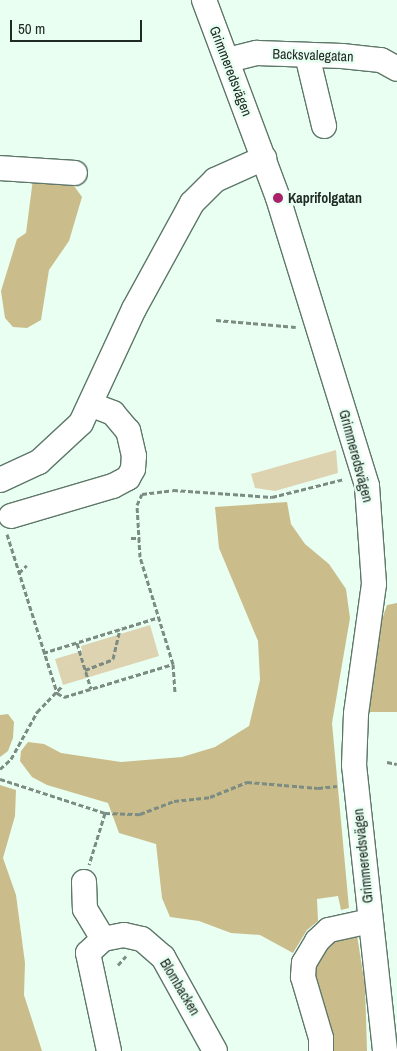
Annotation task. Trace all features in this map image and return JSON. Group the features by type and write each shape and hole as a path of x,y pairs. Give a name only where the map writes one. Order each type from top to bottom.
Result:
{"street":[{"name":"Grimmeredsvägen","path":"204,0 264,158 367,486 374,584 356,714 354,765 385,1051"},
{"name":"Backsvalegatan","path":"228,60 257,53 307,55 381,60 397,68"},
{"path":"307,55 324,126"},
{"path":"0,480 28,468 53,452 80,423 92,405 134,309 192,203 215,180 264,158"},
{"path":"0,168 75,173"},
{"path":"8,521 113,486 128,478 133,469 134,456 128,431 113,413 92,405"},
{"path":"84,882 85,909 103,939 88,953 109,1051"},
{"path":"321,1051 321,1038 303,977 304,963 317,941 329,930 370,920"},
{"name":"Blombacken","path":"103,939 134,936 152,945 170,966 215,1051"}],"path":[{"path":"216,320 294,327 304,326"},
{"path":"175,693 173,664 140,557 138,498 148,492 173,490 272,497 351,477"},
{"path":"8,521 19,573 57,693 64,697 173,664"},
{"path":"131,538 139,538"},
{"path":"19,573 27,565"},
{"path":"43,653 158,617"},
{"path":"85,670 113,659 120,629"},
{"path":"77,643 91,689"},
{"path":"0,769 11,759 37,712 63,685"},
{"path":"387,762 397,764"},
{"path":"0,779 105,813 140,814 174,801 210,797 247,782 318,788 336,786"},
{"path":"84,882 105,813"}],"shaded area":[{"path":"33,179 72,183 82,197 69,241 49,270 41,320 27,328 13,327 5,318 1,291 17,239 26,233"},
{"path":"336,450 338,473 275,491 255,488 251,474"},
{"path":"287,502 291,524 305,544 329,564 346,589 350,618 332,723 349,908 341,910 338,896 317,899 318,921 307,930 293,953 260,935 231,933 199,921 170,917 162,898 156,844 119,833 108,803 47,785 32,777 20,761 21,751 28,742 44,744 61,753 121,762 182,757 215,747 249,726 260,680 258,641 219,548 215,507"},
{"path":"397,603 397,712 369,712 379,628 387,605"},
{"path":"150,625 159,656 63,685 55,659 82,651 81,646"},
{"path":"8,714 14,722 13,738 8,751 0,757 0,715"},
{"path":"0,785 16,790 15,816 3,858 16,895 25,963 24,995 42,1051 0,1051"},
{"path":"338,935 357,935 365,986 367,1051 331,1051 316,996 314,968 322,947"}],"place":[{"name":"Kaprifolgatan","path":"278,198"}]}
